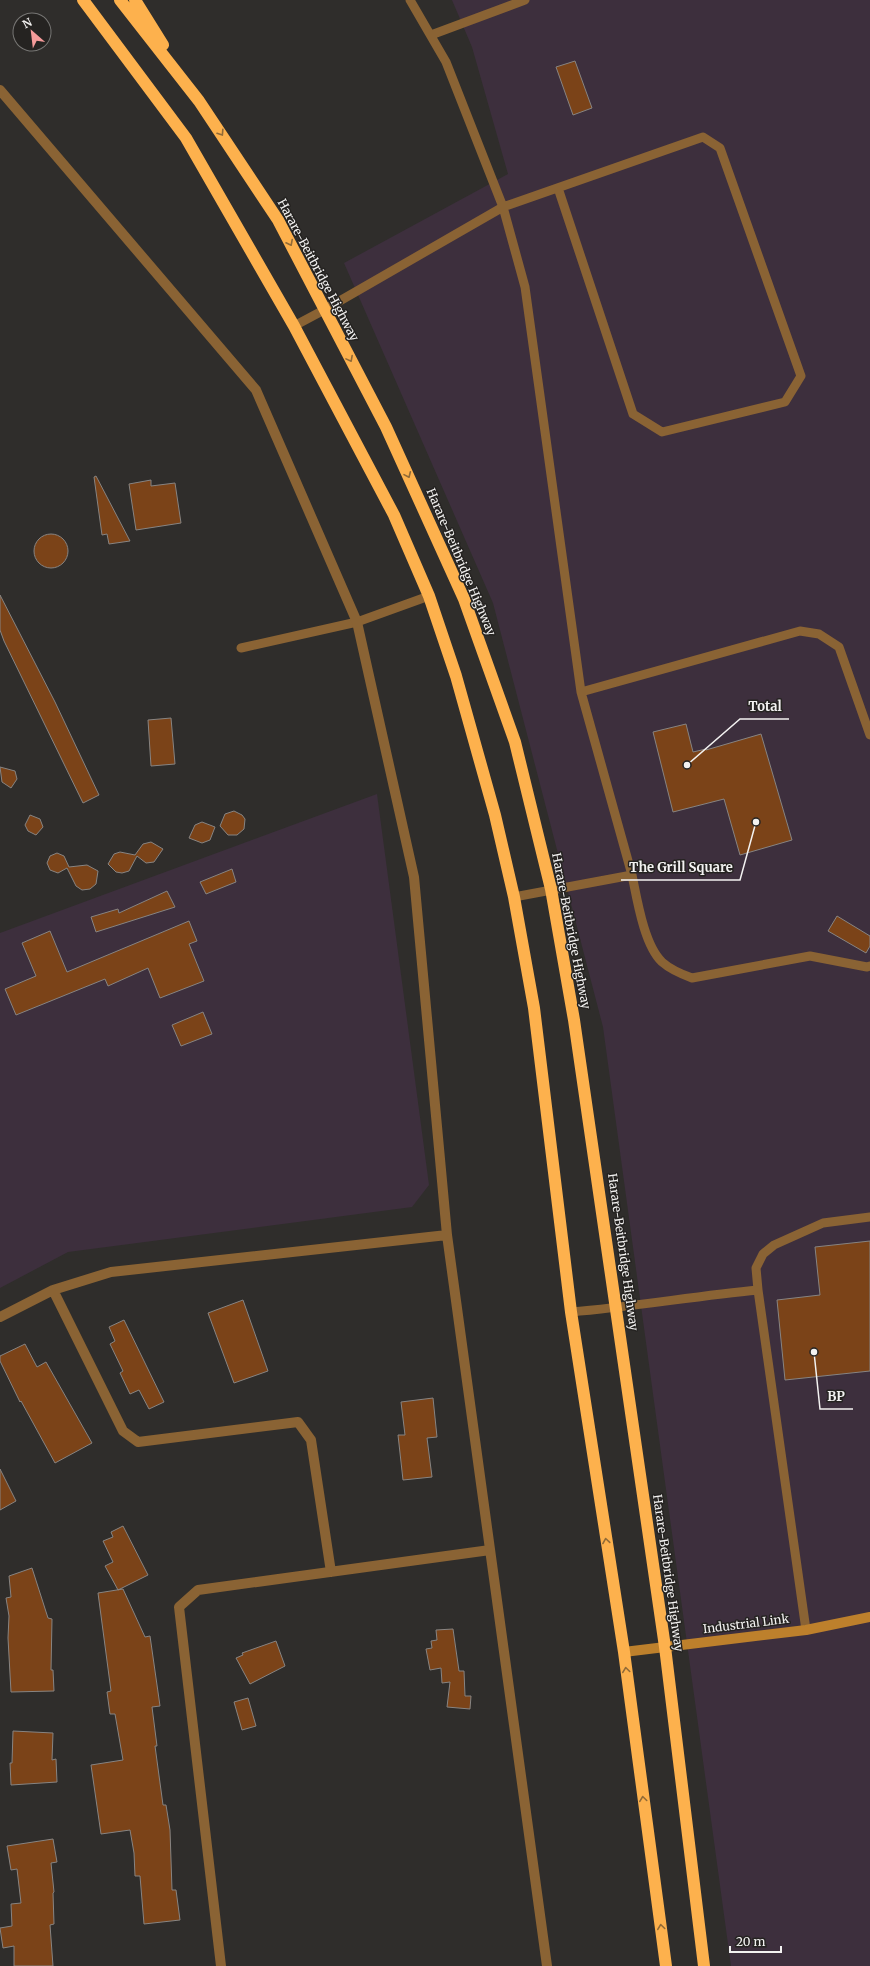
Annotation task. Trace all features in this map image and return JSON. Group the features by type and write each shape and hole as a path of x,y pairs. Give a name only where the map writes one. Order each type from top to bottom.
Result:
{"highway":[{"path":"83,0 186,138 294,326 394,515 429,596 456,676 491,800 514,896 534,1008 571,1312 624,1652 666,1966"},
{"name":"Harare-Beitbridge Highway","path":"120,0 199,101 278,220 386,427 464,599 515,742 550,889 574,1020 665,1647 704,1966"},
{"path":"135,0 199,101"}],"street":[{"path":"0,90 256,390 357,622 414,877 447,1235 546,1966"},
{"path":"0,1317 53,1290 111,1272 447,1235"},
{"path":"53,1290 123,1431 138,1442 298,1422 311,1440 332,1572"},
{"path":"221,1966 179,1608 198,1590 490,1550"},
{"name":"Industrial Link","path":"624,1652 806,1630 870,1617"}],"lane":[{"path":"410,0 446,62 503,207 525,287 581,692 650,943 661,961 674,971 692,978 810,956 867,967 870,966"},
{"path":"430,35 525,0"},
{"path":"294,326 503,207 703,137 720,148 801,376 786,402 662,432 633,414 558,188"},
{"path":"241,648 357,622 429,596"},
{"path":"581,692 800,631 818,634 839,647 870,735"},
{"path":"514,896 632,875"},
{"path":"806,1630 756,1268 763,1254 774,1245 823,1223 870,1217"},
{"path":"571,1312 617,1309 700,1295 758,1290"}],"shaded area":[{"path":"452,0 870,0 870,1966 731,1966 603,1027 493,603 344,263 508,174 472,47"},
{"path":"377,794 429,1185 412,1207 68,1252 0,1288 0,933"}],"building":[{"path":"575,61 592,108 573,115 556,67"},
{"path":"96,476 130,541 109,544 107,534 102,535 94,477"},
{"path":"151,480 151,486 175,483 181,523 136,530 129,484"},
{"path":"51,534 63,539 68,551 63,563 51,568 39,563 34,551 39,539"},
{"path":"0,595 55,702 99,795 83,803 4,641 0,630"},
{"path":"171,718 175,764 151,766 148,720"},
{"path":"686,724 693,752 706,750 761,734 792,840 740,855 724,799 673,812 653,732"},
{"path":"0,767 15,771 17,779 11,788 2,782"},
{"path":"234,811 242,815 245,819 244,829 237,835 228,835 220,826 225,814"},
{"path":"30,815 40,819 43,827 36,835 28,831 25,825"},
{"path":"202,822 215,827 210,840 202,843 189,838 195,825"},
{"path":"151,842 163,849 154,862 146,863 137,856 129,871 122,873 116,872 108,864 114,854 120,852 135,855 143,844"},
{"path":"57,853 64,856 69,867 87,865 98,871 96,884 90,889 82,890 76,886 67,868 58,873 50,870 47,863 50,856"},
{"path":"232,869 236,882 206,894 200,882"},
{"path":"167,891 175,907 96,932 91,917 118,909 119,913"},
{"path":"837,916 870,936 870,946 866,953 828,931"},
{"path":"189,921 197,941 189,944 204,981 160,998 148,968 108,986 105,979 16,1015 5,989 36,976 22,943 50,931 67,972"},
{"path":"203,1012 212,1034 181,1046 172,1025"},
{"path":"870,1241 870,1371 785,1380 777,1300 820,1295 815,1247"},
{"path":"243,1300 268,1371 234,1383 208,1313"},
{"path":"124,1320 164,1402 149,1409 139,1390 130,1394 120,1373 123,1371 110,1344 115,1341 109,1327"},
{"path":"25,1344 37,1367 46,1362 92,1443 55,1463 21,1401 20,1402 0,1361 0,1356"},
{"path":"433,1398 437,1437 427,1438 432,1477 403,1480 398,1435 405,1435 401,1402"},
{"path":"0,1469 16,1501 0,1510"},
{"path":"123,1526 148,1575 118,1590 105,1566 113,1562 103,1541 113,1537 111,1532"},
{"path":"32,1568 48,1618 52,1619 51,1670 53,1670 54,1691 11,1692 8,1638 9,1616 6,1598 11,1597 9,1576"},
{"path":"123,1589 145,1637 150,1636 160,1706 152,1707 157,1746 155,1746 163,1805 166,1805 170,1830 172,1890 176,1890 180,1920 144,1924 140,1876 135,1876 134,1853 130,1830 101,1834 91,1765 123,1760 115,1714 110,1714 107,1692 111,1691 98,1593"},
{"path":"453,1629 459,1671 464,1671 465,1696 471,1696 470,1709 447,1707 450,1682 442,1683 441,1668 430,1670 426,1649 432,1648 431,1641 437,1640 436,1630"},
{"path":"276,1641 285,1666 250,1684 236,1658 243,1655 242,1653"},
{"path":"248,1698 256,1726 242,1730 234,1702"},
{"path":"13,1731 53,1733 52,1760 56,1759 57,1782 11,1785 10,1763 12,1763"},
{"path":"53,1839 57,1862 51,1863 54,1892 54,1924 50,1925 53,1966 14,1966 14,1946 3,1948 0,1928 12,1926 11,1904 21,1903 17,1869 11,1870 7,1846"}],"place":[{"name":"Total","path":"687,765"},
{"name":"The Grill Square","path":"756,822"},
{"name":"BP","path":"814,1352"}]}
